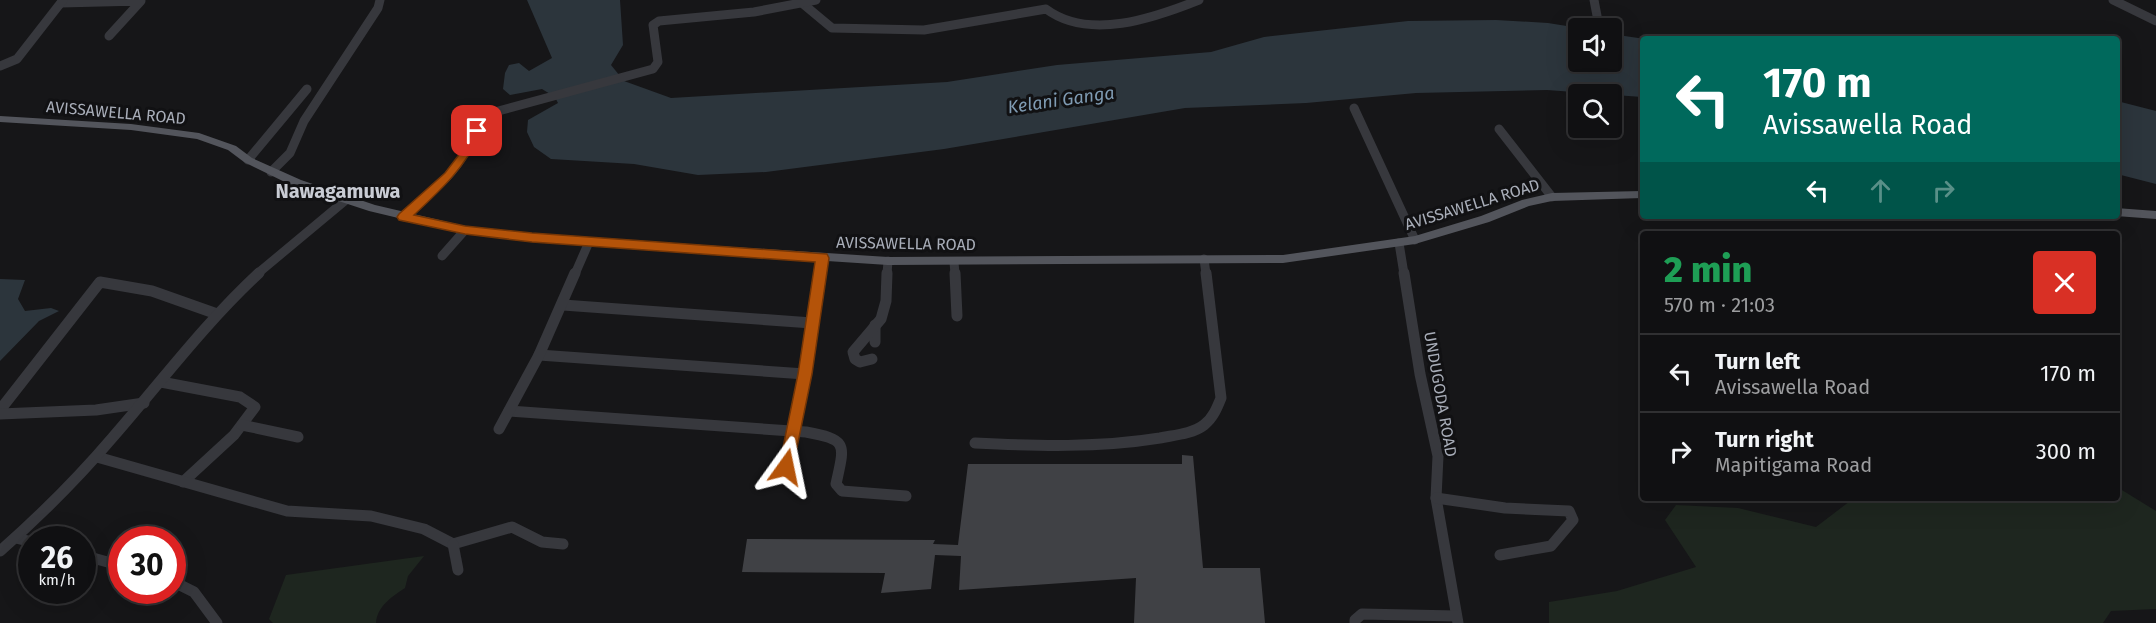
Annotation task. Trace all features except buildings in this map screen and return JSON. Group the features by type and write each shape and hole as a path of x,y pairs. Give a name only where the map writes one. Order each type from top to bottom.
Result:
{"main road":[{"name":"AVISSAWELLA ROAD","path":"0,119 131,127 199,136 232,148 248,160 271,172 347,199 404,217 465,230 589,242 822,258 954,262 1283,259 1415,240 1485,219 1526,203 1552,198 1640,195"},
{"path":"2120,212 2156,215"}],"street":[{"path":"271,172 290,153 304,122 378,8 380,0"},
{"path":"404,217 449,176 463,158 477,131 478,120 491,113 649,72 658,62 654,25 659,21 754,12 816,0"},
{"path":"802,3 832,28 924,30 1046,9 1054,18 1069,23 1149,19 1199,0"},
{"path":"1594,0 1597,18"},
{"path":"2113,0 2156,21"},
{"path":"0,66 17,59 62,2 141,1 109,36"},
{"path":"248,160 307,89"},
{"path":"1354,108 1415,240"},
{"path":"1499,129 1552,198"},
{"path":"0,551 97,458 217,314 268,264 347,199"},
{"path":"442,256 465,230"},
{"path":"499,429 539,355 589,242"},
{"name":"UNDUGODA ROAD","path":"1399,243 1420,374 1438,456 1436,498 1457,620"},
{"path":"786,467 805,374 822,258"},
{"path":"975,443 1056,447 1139,442 1190,432 1206,424 1215,414 1221,398 1204,260"},
{"path":"872,359 860,362 855,359 853,351 881,319 886,301 888,261"},
{"path":"954,262 957,316"},
{"path":"0,412 100,282 152,291 217,314"},
{"path":"563,305 812,322"},
{"path":"875,325 876,342"},
{"path":"539,355 805,374"},
{"path":"161,382 240,397 255,406 253,414 183,482"},
{"path":"0,412 96,410 144,403"},
{"path":"509,411 794,432 836,438 840,443 842,457 836,484 842,491 906,496"},
{"path":"242,425 298,437"},
{"path":"97,458 287,511 371,516 424,529 453,544 512,527 542,542 562,544"},
{"path":"1436,498 1505,508 1569,511 1573,520 1551,546 1500,555"},
{"path":"453,544 458,570"},
{"path":"186,585 199,594 217,623"},
{"path":"1355,623 1355,620 1362,614 1457,620"}],"shaded area":[{"path":"2120,489 2156,511 2156,609 2111,611 2103,623 1549,623 1549,602 1617,591 1696,567 1665,520 1676,505 1738,508 1816,527 1850,501 2120,501"},
{"path":"424,556 408,576 405,588 379,611 376,623 273,623 269,619 286,575"}],"water":[{"name":"Kelani Ganga","path":"527,0 620,0 623,45 611,65 624,81 671,98 947,82 1057,65 1211,52 1264,37 1408,21 1496,20 1568,26 1568,72 1622,72 1622,36 1640,38 1640,97 1622,96 1622,84 1568,84 1568,92 1416,93 1306,103 1185,108 944,149 766,172 698,175 634,164 551,159 534,147 527,132 528,120 558,103 555,97 542,89 510,95 503,89 505,73 509,65 519,63 529,71 552,58"},
{"path":"2120,102 2156,111 2156,184 2120,175"},
{"path":"0,279 25,280 18,299 25,311 51,308 59,311 39,321 0,361"}],"district":[{"name":"Nawagamuwa","path":"338,191"}],"route":[{"path":"477,131 463,158 449,176 404,217 465,230 532,238 822,258 805,374 786,467"}]}
